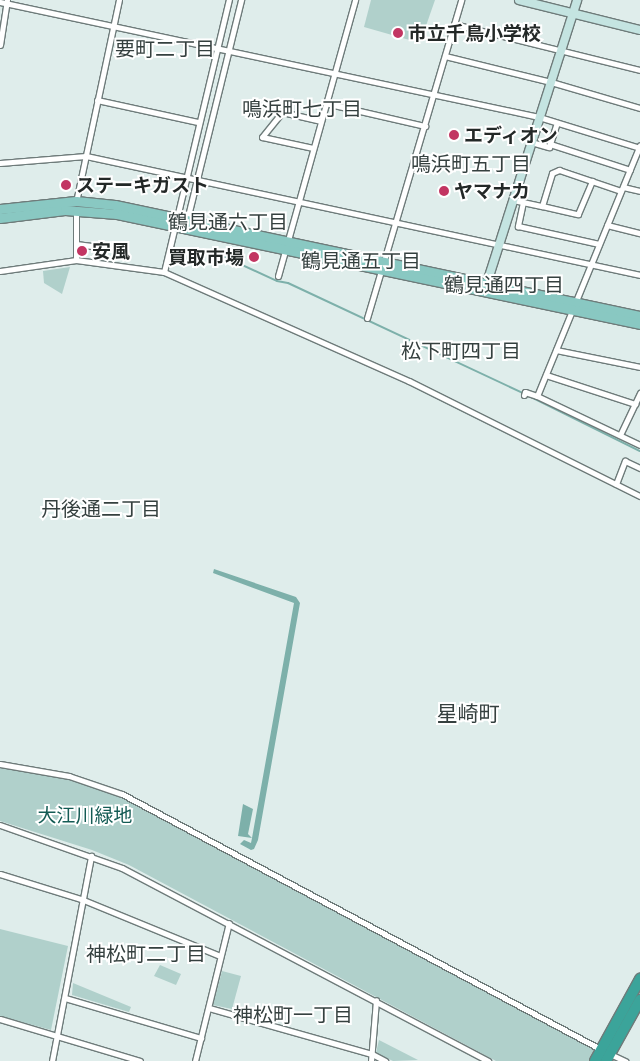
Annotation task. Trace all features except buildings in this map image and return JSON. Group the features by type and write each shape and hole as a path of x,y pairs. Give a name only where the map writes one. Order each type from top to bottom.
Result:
{"highway":[{"path":"606,1055 640,979"},
{"path":"595,1061 606,1055 640,1000"}],"main road":[{"path":"0,209 76,206 174,222 574,306 640,316"},
{"path":"0,218 76,206"},
{"path":"174,222 187,220 285,245"},
{"path":"574,306 640,324"}],"street":[{"path":"76,260 76,206 119,0"},
{"path":"164,272 184,177 229,0"},
{"path":"187,220 241,0"},
{"path":"278,276 333,72 355,0"},
{"path":"367,318 461,0"},
{"path":"519,0 640,30"},
{"path":"485,288 577,0"},
{"path":"0,2 228,48 433,94 539,118 640,146 537,396"},
{"path":"0,45 7,2"},
{"path":"454,24 561,48 640,70"},
{"path":"445,56 551,82 640,108"},
{"path":"98,100 198,122"},
{"path":"325,103 425,126"},
{"path":"312,148 262,137 282,112 320,121"},
{"path":"531,142 549,148 557,123"},
{"path":"550,144 630,170"},
{"path":"0,163 86,156 640,275"},
{"path":"542,206 552,173 560,170 622,189 640,191"},
{"path":"512,200 578,214 592,181"},
{"path":"523,202 518,226 599,244"},
{"path":"607,225 640,233"},
{"path":"76,244 102,247"},
{"path":"0,271 76,260 164,272 409,381 640,496"},
{"path":"556,350 640,367"},
{"path":"546,375 635,404"},
{"path":"620,436 640,393"},
{"path":"524,394 537,396 640,445"},
{"path":"616,484 625,461 640,468"},
{"path":"0,764 69,776 122,794 606,1055 625,1061"},
{"path":"0,825 91,856 229,923 488,1061"},
{"path":"52,1061 65,998 81,899 91,856"},
{"path":"0,874 81,899 220,956"},
{"path":"195,1061 229,923"},
{"path":"65,998 201,1038"},
{"path":"372,1061 376,1000"},
{"path":"209,1008 372,1054 385,1061"},
{"path":"0,1019 140,1061"}],"green space":[{"path":"371,0 435,0 420,43 364,27"},
{"path":"70,267 62,294 44,283 43,271"},
{"name":"大江川緑地","path":"0,767 68,779 118,796 618,1061 496,1061 129,865 92,850 0,821"},
{"path":"0,929 68,946 51,1030 0,1016"},
{"path":"160,965 181,974 176,985 154,976"},
{"path":"222,971 241,976 232,1009 213,1005"},
{"path":"73,983 131,1007 129,1012 72,995"},
{"path":"379,1040 418,1060 393,1061 376,1053"}],"water":[{"path":"214,569 296,597 300,603 258,840 254,849 251,850 240,844 244,840 251,843 294,603 213,573"},
{"path":"243,804 253,809 248,834 252,838 238,836"}],"waterway":[{"path":"214,252 277,281 288,283 523,393"},
{"path":"527,395 640,451"}],"place":[{"name":"市立千鳥小学校","path":"398,33"},
{"name":"エディオン","path":"454,135"},
{"name":"ステーキガスト","path":"66,185"},
{"name":"ヤマナカ","path":"444,191"},
{"name":"安風","path":"82,251"},
{"name":"買取市場","path":"254,257"}],"district":[{"name":"要町二丁目","path":"165,48"},
{"name":"鳴浜町七丁目","path":"302,108"},
{"name":"鳴浜町五丁目","path":"471,163"},
{"name":"鶴見通六丁目","path":"228,221"},
{"name":"鶴見通五丁目","path":"361,260"},
{"name":"鶴見通四丁目","path":"504,284"},
{"name":"松下町四丁目","path":"461,350"},
{"name":"丹後通二丁目","path":"101,508"},
{"name":"星崎町","path":"468,713"},
{"name":"神松町二丁目","path":"146,953"},
{"name":"神松町一丁目","path":"293,1014"}]}
